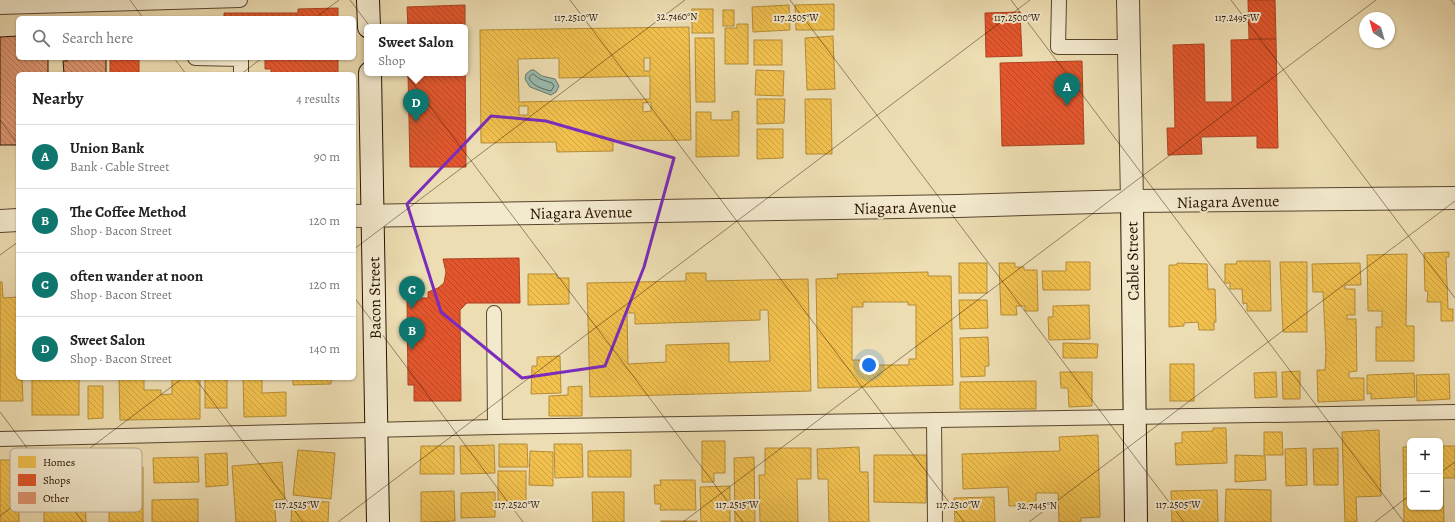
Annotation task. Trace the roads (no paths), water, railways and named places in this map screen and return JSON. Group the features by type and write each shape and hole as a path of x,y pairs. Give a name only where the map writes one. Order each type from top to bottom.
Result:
{"street":[{"path":"368,0 369,24"},
{"name":"Cable Street","path":"1128,0 1136,522"},
{"name":"Bacon Street","path":"370,76 363,216 376,430 378,522"},
{"name":"Niagara Avenue","path":"363,216 1132,202 1455,198"},
{"path":"0,221 16,220"}],"lane":[{"path":"0,7 49,3 240,0"},
{"path":"1059,0 1058,47 1129,47"},
{"path":"241,60 241,72"},
{"path":"494,313 495,427"},
{"path":"0,439 495,427 1455,412"},
{"path":"934,420 935,522"}],"water":[{"path":"531,70 534,70 542,76 555,79 559,86 556,92 551,95 530,87 525,79 526,74"}],"place":[{"name":"Union Bank","path":"1067,106"},
{"name":"Sweet Salon","path":"416,122"},
{"name":"often wander at noon","path":"412,309"},
{"name":"The Coffee Method","path":"412,350"}]}
